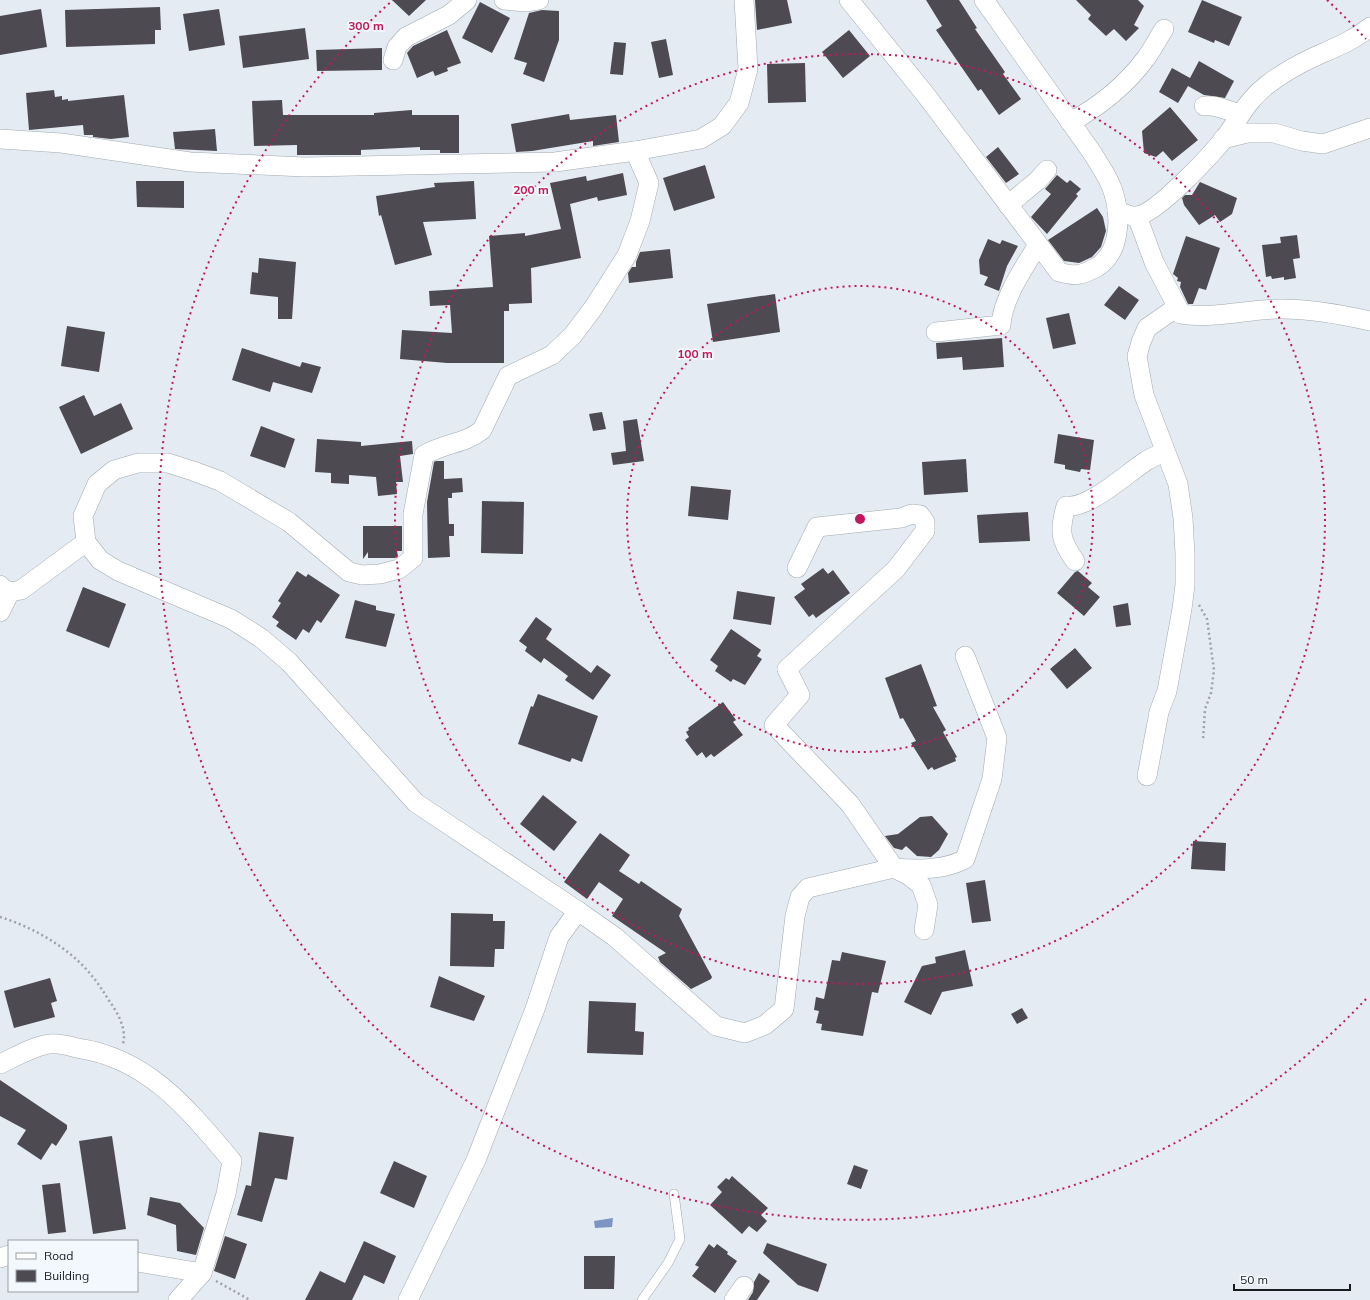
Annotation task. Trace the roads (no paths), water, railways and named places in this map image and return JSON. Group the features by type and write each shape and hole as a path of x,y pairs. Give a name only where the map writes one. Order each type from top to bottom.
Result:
{"street":[{"path":"393,60 397,47 406,37 449,15 467,0"},
{"path":"504,0 527,2 539,0"},
{"path":"0,139 61,143 190,162 305,167 555,162 701,139 722,126 739,103 748,68 744,0"},
{"path":"850,0 925,94 1059,272 1072,276 1086,273 1101,264 1110,253 1117,238 1117,212 1114,192 1107,177 1070,122 984,0"},
{"path":"1117,212 1137,216 1150,211 1223,140 1250,100 1287,72 1343,45 1361,35 1370,27"},
{"path":"1070,122 1084,115 1122,84 1146,58 1164,29"},
{"path":"1204,106 1212,105 1240,114"},
{"path":"1223,140 1247,133 1274,133 1302,141 1323,144 1370,128"},
{"path":"635,150 649,183 640,221 627,255 594,307 573,334 552,355 508,376 482,430 469,438 451,443 424,455 416,491 413,514 413,558 399,569 380,574 362,575 349,572 289,522 220,481 193,470 168,464 138,463 114,470 97,484 83,516 86,542 100,560 118,571 232,620 260,638 289,662 416,803 615,937 716,1026 745,1033 765,1024 784,1009 796,916 800,897 808,888 894,868 908,869 954,865 965,859 992,779 997,738 964,656"},
{"path":"1008,205 1037,181 1047,170"},
{"path":"1137,216 1154,262 1181,314 1195,316 1276,309 1318,312 1370,321"},
{"path":"936,332 1001,325 1001,313 1026,264 1038,245"},
{"path":"1147,776 1159,712 1167,691 1185,585 1183,518 1178,484 1144,395 1137,356 1147,328 1177,307"},
{"path":"1075,562 1065,546 1061,534 1066,506 1073,507 1086,502 1147,460 1165,452"},
{"path":"796,568 816,527 901,518 912,514 920,515 925,522 925,531 896,569 787,669 800,695 774,725 850,804 894,868 908,875 921,885 928,905 924,930"},
{"path":"0,612 5,589 21,590 86,542"},
{"path":"408,1300 476,1160 535,1009 559,937 578,911"},
{"path":"0,1064 19,1054 50,1044 88,1049 119,1058 158,1083 192,1114 232,1162 226,1194 202,1273 178,1300"},
{"path":"138,1262 202,1273"}],"lane":[{"path":"642,1300 668,1263 680,1239 674,1194"}],"water":[{"path":"613,1218 612,1227 595,1228 594,1221"}]}
